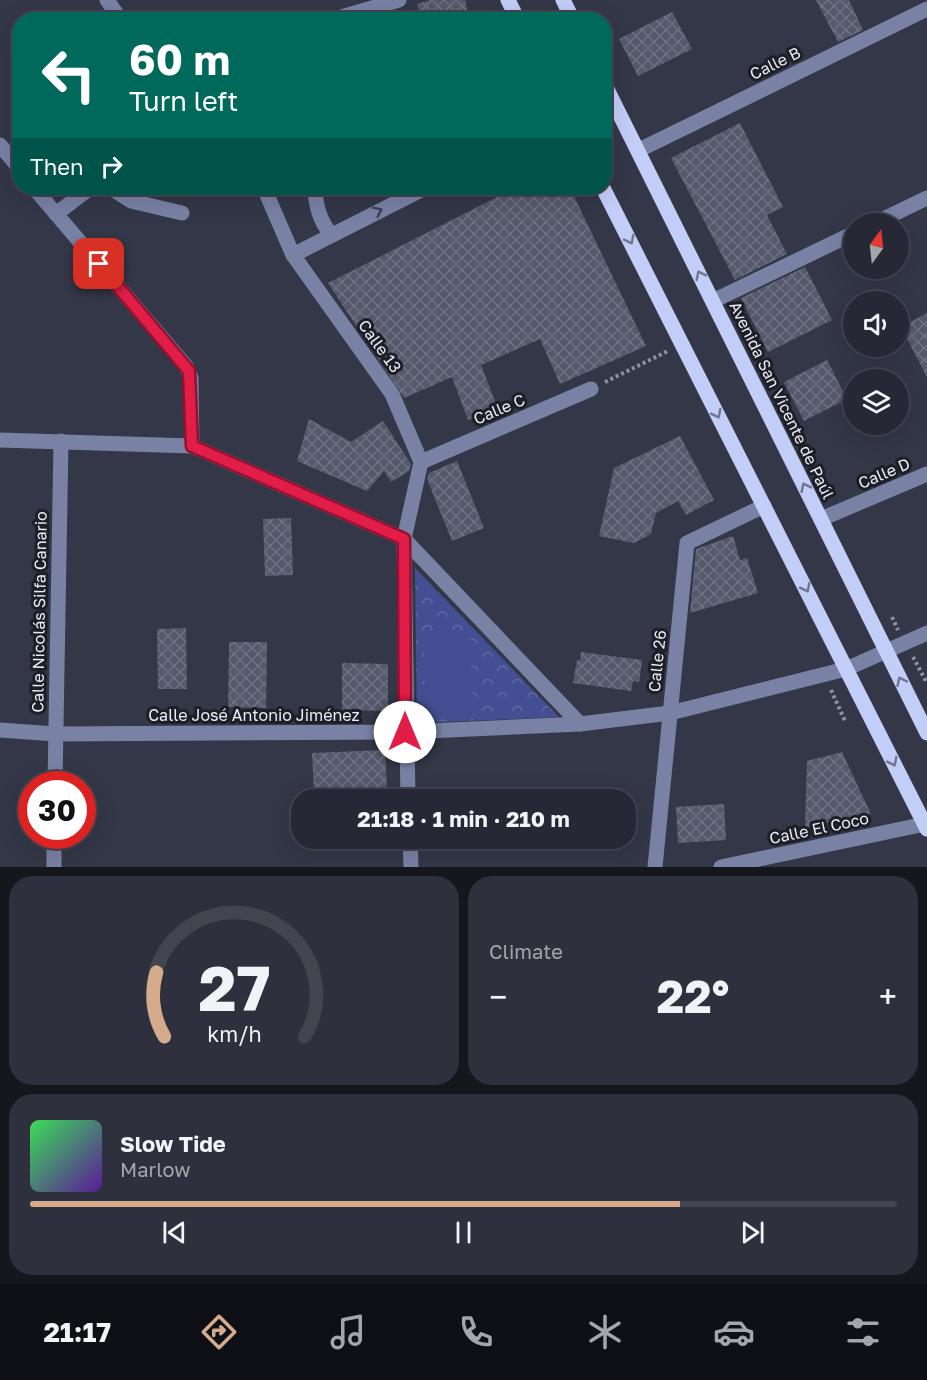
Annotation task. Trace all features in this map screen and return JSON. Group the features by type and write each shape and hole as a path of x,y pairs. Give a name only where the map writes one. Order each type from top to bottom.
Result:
{"main road":[{"name":"Avenida San Vicente de Paúl","path":"612,98 927,733"},
{"path":"607,195 926,826"}],"street":[{"path":"358,12 399,0"},
{"name":"Calle B","path":"639,150 927,9"},
{"path":"0,145 12,159"},
{"path":"40,195 186,366 191,378 192,446"},
{"path":"56,214 81,195"},
{"path":"121,195 130,201 182,213"},
{"name":"Calle 13","path":"267,195 293,255 392,394 421,462"},
{"path":"318,195 321,222 331,235"},
{"path":"293,255 411,195"},
{"path":"896,213 927,198"},
{"path":"713,301 843,238"},
{"name":"Calle C","path":"421,462 591,389"},
{"path":"0,440 192,446 404,539 580,724"},
{"name":"Calle Nicolás Silfa Canario","path":"55,771 61,441"},
{"path":"408,789 404,539 421,462"},
{"name":"Calle D","path":"821,519 927,474"},
{"name":"Calle 26","path":"655,867 687,543 764,506"},
{"name":"Calle José Antonio Jiménez","path":"0,730 55,734 405,732 580,724 670,713 846,669 927,633"},
{"name":"Calle El Coco","path":"722,867 926,826"},
{"path":"54,849 54,867"},
{"path":"410,849 411,867"}],"path":[{"path":"591,389 682,344"}],"green space":[{"path":"415,568 559,717 417,723"},
{"path":"424,638 471,638 472,714 425,715"}],"building":[{"path":"430,0 465,0 468,12 419,12 417,4"},
{"path":"816,0 849,0 863,30 838,42"},
{"path":"672,12 692,49 638,76 619,39"},
{"path":"740,123 783,207 767,215 787,254 735,280 671,158"},
{"path":"501,195 573,195 646,346 560,384 540,339 481,365 498,409 468,420 452,377 404,398 328,283"},
{"path":"805,267 832,320 768,352 741,298"},
{"path":"927,313 927,377 909,342 909,323"},
{"path":"827,360 843,391 843,401 804,421 784,382"},
{"path":"309,419 351,442 383,421 411,464 409,471 391,482 384,471 367,491 297,461"},
{"path":"680,436 714,500 686,515 678,501 656,513 651,534 634,543 599,536 614,468"},
{"path":"457,461 484,528 452,541 427,479 429,473"},
{"path":"291,518 293,575 265,576 263,519"},
{"path":"733,536 740,560 747,558 758,593 690,613 696,549"},
{"path":"186,628 187,689 158,689 157,629"},
{"path":"229,642 267,642 266,708 228,707"},
{"path":"581,652 642,660 639,682 633,681 631,691 573,683 577,660 580,661"},
{"path":"342,663 388,664 388,711 342,710"},
{"path":"385,750 387,789 314,789 312,753"},
{"path":"842,752 871,814 805,828 807,761"},
{"path":"724,804 726,840 678,843 676,807"}],"route":[{"path":"99,264 189,371 192,446 404,539 405,732"}]}
